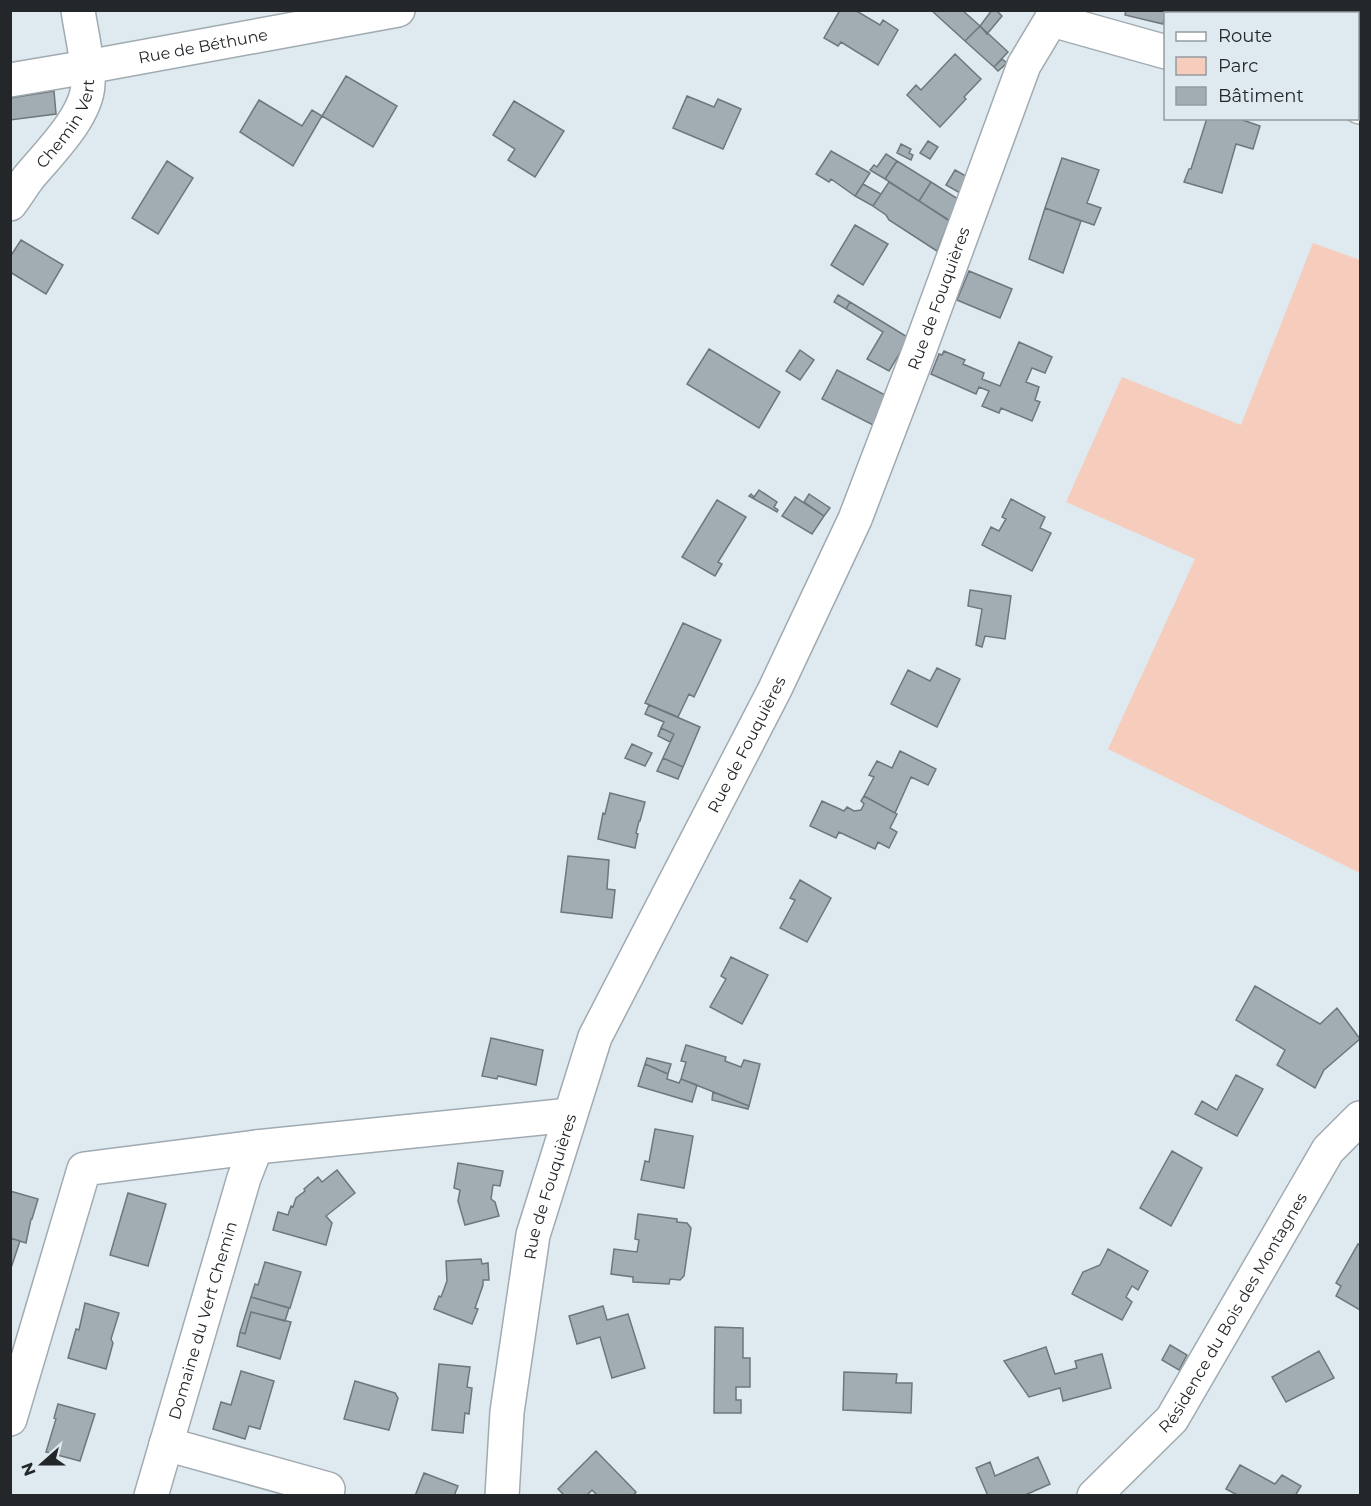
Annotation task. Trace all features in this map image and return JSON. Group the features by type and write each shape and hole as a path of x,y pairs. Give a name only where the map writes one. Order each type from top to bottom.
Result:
{"street":[{"name":"Chemin Vert","path":"10,204 26,180 75,121 84,103 88,85 87,67 78,10"},
{"name":"Rue de Béthune","path":"10,80 398,10"},
{"path":"1054,15 1164,51"},
{"name":"Rue de Fouquières","path":"502,1496 507,1412 533,1235 595,1037 774,689 855,519 1024,65 1054,15"},
{"path":"10,1419 84,1169 256,1147 570,1115"},
{"name":"Résidence du Bois des Montagnes","path":"1094,1496 1172,1419 1328,1150 1360,1118"},
{"name":"Domaine du Vert Chemin","path":"151,1496 244,1178 256,1147"},
{"path":"166,1444 328,1489"}],"green space":[{"path":"1313,243 1360,260 1360,873 1108,749 1195,559 1066,502 1122,377 1241,425"}],"building":[{"path":"840,10 855,10 880,25 883,20 898,30 878,65 841,42 838,46 824,38"},
{"path":"931,10 962,10 980,26 965,41"},
{"path":"992,10 996,10 1002,16 987,34 980,26"},
{"path":"1126,10 1166,10 1163,24 1125,15"},
{"path":"980,26 1008,52 994,67 965,41"},
{"path":"955,54 981,79 940,127 907,95 916,85 921,90"},
{"path":"1002,59 1007,63 998,71 994,67"},
{"path":"346,76 397,106 373,147 322,116"},
{"path":"54,91 56,114 10,120 10,98"},
{"path":"687,96 714,107 718,99 741,109 723,149 673,128"},
{"path":"259,100 302,126 312,110 322,116 293,166 240,132"},
{"path":"514,101 564,131 535,177 508,160 515,149 493,135"},
{"path":"1206,120 1243,120 1260,126 1253,149 1236,144 1222,193 1184,182 1191,169"},
{"path":"928,141 938,147 930,159 920,153"},
{"path":"901,144 911,149 909,153 913,155 911,160 897,153"},
{"path":"831,151 870,173 855,196 831,179 829,182 816,174"},
{"path":"886,154 897,161 885,179 870,170 874,165 877,167"},
{"path":"1062,158 1099,170 1087,203 1101,208 1094,225 1045,208"},
{"path":"167,161 193,178 158,234 132,218"},
{"path":"897,161 931,182 919,201 885,179"},
{"path":"955,170 966,176 960,193 946,185"},
{"path":"889,182 949,220 937,251 889,220 873,206"},
{"path":"931,182 958,199 951,222 919,201"},
{"path":"863,184 881,194 873,206 855,196"},
{"path":"1045,208 1081,221 1063,273 1029,259"},
{"path":"855,225 888,244 863,285 831,265"},
{"path":"21,240 63,265 46,294 10,272 10,257"},
{"path":"969,271 1012,289 1000,318 957,300"},
{"path":"838,295 850,302 846,309 834,302"},
{"path":"850,302 909,338 889,371 867,359 883,332 846,309"},
{"path":"1019,342 1052,357 1045,373 1032,368 1026,382 1039,387 1035,400 1040,402 1032,421 1001,408 999,413 982,406 989,391 979,387 976,394 931,374 939,354 942,355 944,351 965,360 963,364 984,373 982,379 1000,386"},
{"path":"709,349 780,392 759,428 687,384"},
{"path":"800,350 814,360 800,380 786,371"},
{"path":"837,370 889,397 875,426 822,399"},
{"path":"759,490 777,502 774,507 778,510 777,512 749,496 751,494 754,497"},
{"path":"809,494 830,508 824,516 804,502"},
{"path":"795,497 824,516 812,534 782,516"},
{"path":"1011,499 1045,517 1040,528 1051,533 1032,571 982,545 991,527 999,531 1006,519 1002,517"},
{"path":"717,500 746,517 718,562 722,564 715,576 682,557"},
{"path":"970,590 1011,596 1005,639 985,636 982,647 976,645 982,609 968,606"},
{"path":"683,623 721,640 694,697 689,694 678,717 645,703"},
{"path":"937,668 960,679 937,727 891,704 908,670 930,681"},
{"path":"649,705 700,727 683,767 663,758 674,734 661,728 664,722 645,714"},
{"path":"661,728 674,734 670,742 658,736"},
{"path":"632,744 652,753 645,766 625,758"},
{"path":"900,751 936,769 928,785 911,777 895,813 864,796 874,777 869,775 877,761 892,768"},
{"path":"663,758 683,767 678,779 657,771"},
{"path":"610,793 645,802 636,833 638,834 635,848 598,839"},
{"path":"864,796 897,814 890,828 897,832 889,848 878,842 875,849 839,832 836,838 810,826 822,801 844,811 847,807 854,811 861,810 864,804 861,801"},
{"path":"568,856 609,860 607,889 615,890 612,918 561,912"},
{"path":"800,880 831,898 807,942 780,928 795,900 790,898"},
{"path":"731,957 768,975 742,1024 710,1007 726,979 721,976"},
{"path":"1255,986 1320,1024 1337,1008 1360,1039 1324,1070 1315,1088 1277,1065 1285,1050 1236,1020"},
{"path":"491,1038 543,1050 536,1085 498,1076 497,1079 482,1076"},
{"path":"686,1045 726,1057 725,1061 741,1067 744,1060 760,1064 749,1106 681,1079 686,1062 681,1061"},
{"path":"647,1058 671,1064 668,1074 645,1064"},
{"path":"645,1064 668,1074 667,1079 679,1083 681,1079 697,1085 692,1102 638,1086"},
{"path":"1236,1075 1263,1089 1237,1136 1195,1114 1202,1101 1217,1110"},
{"path":"713,1092 749,1106 748,1109 712,1100"},
{"path":"655,1129 693,1136 684,1188 641,1180 645,1161 649,1162"},
{"path":"1172,1151 1202,1168 1171,1226 1140,1208"},
{"path":"458,1163 503,1171 500,1186 493,1185 491,1199 495,1202 499,1216 465,1225 458,1201 460,1190 454,1188"},
{"path":"337,1170 355,1193 326,1216 332,1223 326,1245 273,1230 278,1212 288,1215 291,1206 293,1207 296,1198 305,1191 304,1189 318,1177 322,1182"},
{"path":"10,1191 38,1199 26,1243 10,1238"},
{"path":"128,1193 166,1204 148,1266 110,1255"},
{"path":"638,1214 677,1219 677,1222 687,1223 691,1228 684,1276 680,1280 670,1279 669,1284 633,1282 633,1277 611,1274 614,1249 637,1252 639,1240 635,1239"},
{"path":"10,1238 20,1241 10,1271"},
{"path":"1358,1244 1360,1245 1360,1310 1336,1296 1341,1286 1336,1283"},
{"path":"1108,1249 1148,1271 1138,1290 1132,1286 1126,1297 1132,1302 1122,1320 1072,1294 1083,1272 1100,1265"},
{"path":"481,1259 482,1264 488,1263 489,1280 483,1280 475,1308 478,1309 472,1324 434,1309 447,1281 446,1261"},
{"path":"265,1262 301,1272 290,1308 251,1297 255,1284 258,1285"},
{"path":"251,1297 289,1308 285,1321 251,1312 245,1334 240,1332"},
{"path":"85,1303 119,1313 111,1339 113,1343 106,1369 68,1358 76,1329 79,1330"},
{"path":"603,1306 607,1320 628,1314 645,1368 612,1378 600,1337 577,1344 569,1316"},
{"path":"251,1312 291,1322 280,1359 237,1346 240,1332 245,1334"},
{"path":"715,1327 743,1328 743,1358 750,1358 750,1387 736,1387 736,1400 741,1400 741,1413 714,1413"},
{"path":"1170,1345 1187,1355 1179,1370 1162,1360"},
{"path":"1046,1347 1055,1374 1077,1368 1075,1361 1102,1354 1111,1388 1063,1401 1060,1388 1029,1397 1004,1361"},
{"path":"1319,1351 1334,1378 1286,1402 1272,1377"},
{"path":"439,1364 470,1367 467,1387 472,1388 469,1414 465,1413 463,1433 432,1430"},
{"path":"241,1371 274,1381 260,1429 249,1426 245,1439 213,1429 221,1402 231,1405"},
{"path":"844,1372 897,1374 896,1383 912,1383 911,1413 843,1410"},
{"path":"355,1381 395,1393 398,1398 389,1430 344,1419"},
{"path":"58,1404 95,1414 80,1461 46,1452"},
{"path":"596,1451 636,1492 633,1496 598,1496 592,1490 586,1496 565,1496 558,1489"},
{"path":"1038,1457 1050,1484 1023,1496 988,1496 976,1468 990,1462 995,1476"},
{"path":"1240,1465 1275,1484 1282,1475 1301,1486 1295,1496 1239,1496 1226,1489"},
{"path":"424,1473 458,1486 454,1496 415,1496"}]}
